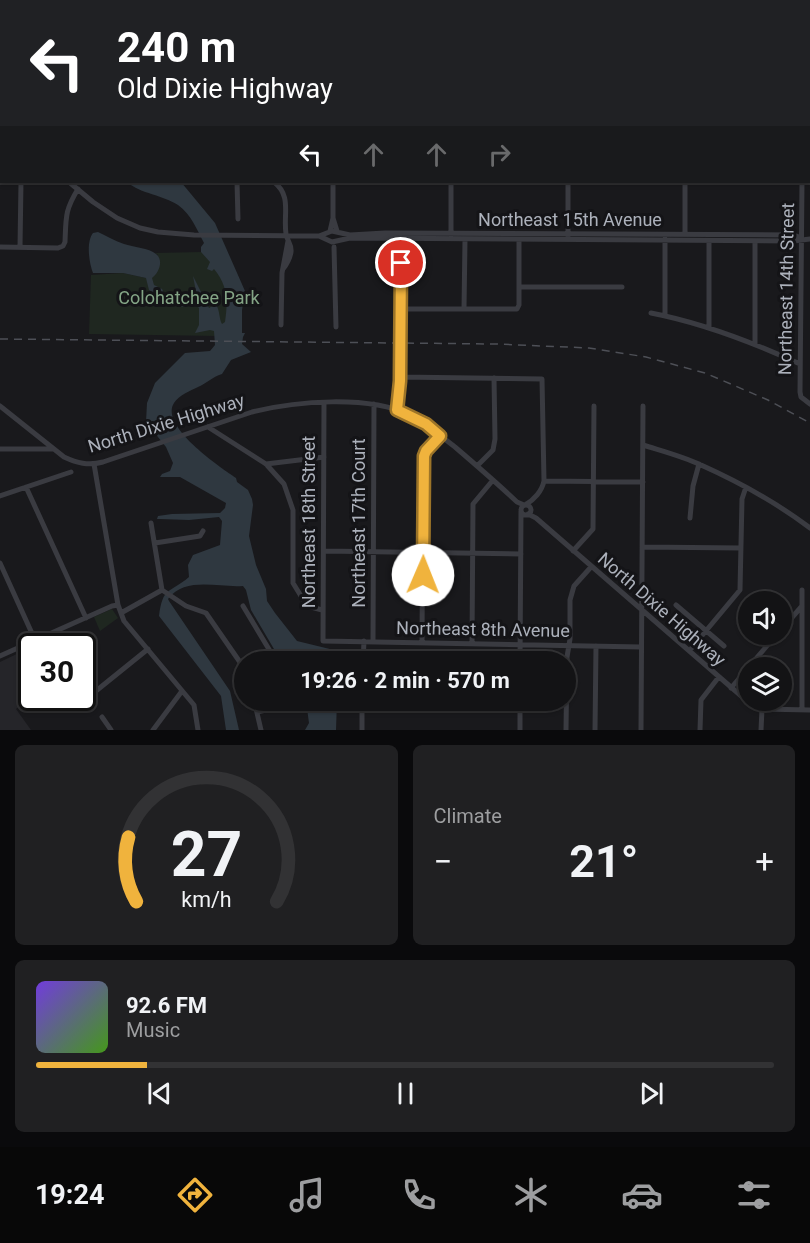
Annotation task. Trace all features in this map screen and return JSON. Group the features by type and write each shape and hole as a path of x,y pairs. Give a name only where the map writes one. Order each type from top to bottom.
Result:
{"street":[{"path":"20,247 21,183"},
{"name":"Northeast 15th Avenue","path":"70,183 105,211 128,224 165,233 287,238 319,236 334,232 350,235 465,240 568,237"},
{"path":"237,183 238,219"},
{"path":"276,183 283,188 287,238 291,245 291,251 283,269 281,326"},
{"path":"333,183 336,327"},
{"path":"451,183 451,234"},
{"path":"568,183 568,237"},
{"path":"685,234 686,183"},
{"name":"Northeast 14th Street","path":"802,183 801,397 810,404"},
{"path":"0,247 58,248 63,246 66,212 78,189"},
{"path":"333,242 340,236 334,232"},
{"name":"Northeast 15th Avenue","path":"319,236 333,242 350,238 451,234 665,238 709,241 794,241 801,238"},
{"name":"Northeast 15th Avenue","path":"665,238 685,234 794,235 810,238"},
{"path":"397,410 400,377 401,236"},
{"path":"665,238 665,315"},
{"path":"464,309 465,240"},
{"path":"401,309 517,309 519,305 519,240"},
{"path":"709,241 709,327"},
{"path":"755,241 755,344"},
{"path":"519,287 622,287"},
{"path":"801,297 810,297"},
{"path":"651,312 709,327 800,364"},
{"path":"800,352 810,352"},
{"path":"400,377 542,379 544,481 543,488 526,509 522,522 520,651"},
{"path":"477,466 493,450 495,439 494,378"},
{"name":"North Dixie Highway","path":"0,406 53,449 74,462 94,464 271,407 324,403 374,404 397,410 426,424 477,466 738,694"},
{"name":"Northeast 18th Street","path":"323,641 324,403"},
{"name":"Northeast 17th Court","path":"373,642 374,404"},
{"path":"573,551 593,529 594,406"},
{"path":"641,730 643,406"},
{"path":"208,427 266,464 284,484 293,510 293,583 304,601 311,607 322,610"},
{"path":"422,643 424,456 440,436"},
{"path":"643,445 699,464 746,487 810,528"},
{"path":"0,449 53,449"},
{"path":"266,464 324,457"},
{"path":"94,464 118,605 124,621 194,705 198,730"},
{"path":"690,518 693,486 699,464"},
{"path":"0,496 70,472"},
{"path":"472,644 473,504 493,480"},
{"path":"544,481 643,482"},
{"path":"26,487 86,618"},
{"path":"690,650 740,590 742,499 746,487"},
{"path":"151,523 162,590 178,602 206,613 234,654"},
{"path":"155,543 200,536 203,531"},
{"path":"642,547 741,548"},
{"path":"324,551 521,554"},
{"path":"0,563 32,633"},
{"path":"566,730 571,595 574,586 591,567"},
{"path":"121,613 162,590"},
{"path":"802,590 802,710"},
{"path":"51,633 118,605"},
{"path":"676,605 724,646"},
{"path":"243,606 270,651"},
{"path":"792,618 802,606"},
{"name":"Northeast 8th Avenue","path":"323,641 641,647"},
{"path":"364,641 364,651"},
{"path":"730,688 767,645"},
{"path":"595,730 596,646"},
{"path":"0,656 18,648"},
{"path":"96,691 148,649"},
{"path":"700,730 701,700 718,678"},
{"path":"153,730 182,691"},
{"path":"792,710 810,710"},
{"path":"261,730 257,712 262,711"},
{"path":"362,711 362,730"},
{"path":"520,711 520,730"},
{"path":"761,730 762,711"},
{"path":"102,717 109,728 102,730"}],"shaded area":[{"path":"128,183 182,183 215,223 245,291 242,333 245,333 242,344 251,352 231,360 222,374 179,398 174,403 172,412 175,423 193,445 248,490 253,505 249,536 256,565 266,589 267,601 275,613 297,641 338,651 275,651 251,610 243,586 193,585 175,592 168,599 230,691 239,730 226,730 221,696 159,616 165,595 189,577 188,565 193,555 220,545 222,521 219,517 189,520 157,519 158,516 220,513 226,503 180,477 160,477 170,471 173,463 166,447 146,422 147,403 155,383 185,353 210,351 215,345 214,331 195,333 199,325 199,308 195,304 182,307 149,290 146,278 123,273 93,273 89,253 91,237 93,233 98,232 121,243 156,254 160,263 152,278 154,285 162,289 164,293 186,302 197,297 193,276 209,308 216,304 222,324 225,322 227,307 226,294 219,275 214,269 212,271 207,269 210,262 201,252 204,243 187,213 172,202"},
{"path":"18,653 18,707 16,709 31,730 0,730 0,662"},
{"path":"307,711 337,711 336,730 305,730 309,723"}],"green space":[{"name":"Colohatchee Park","path":"201,252 206,255 221,275 231,294 232,314 218,336 89,334 91,275 123,273 146,278 158,255 155,253"},
{"path":"112,609 118,618 100,631 94,617"}],"railway":[{"path":"0,339 496,344 589,348 646,357 705,373 768,400 810,423"}],"route":[{"path":"401,263 400,398 397,410 426,424 440,436 424,456 423,575"}]}
